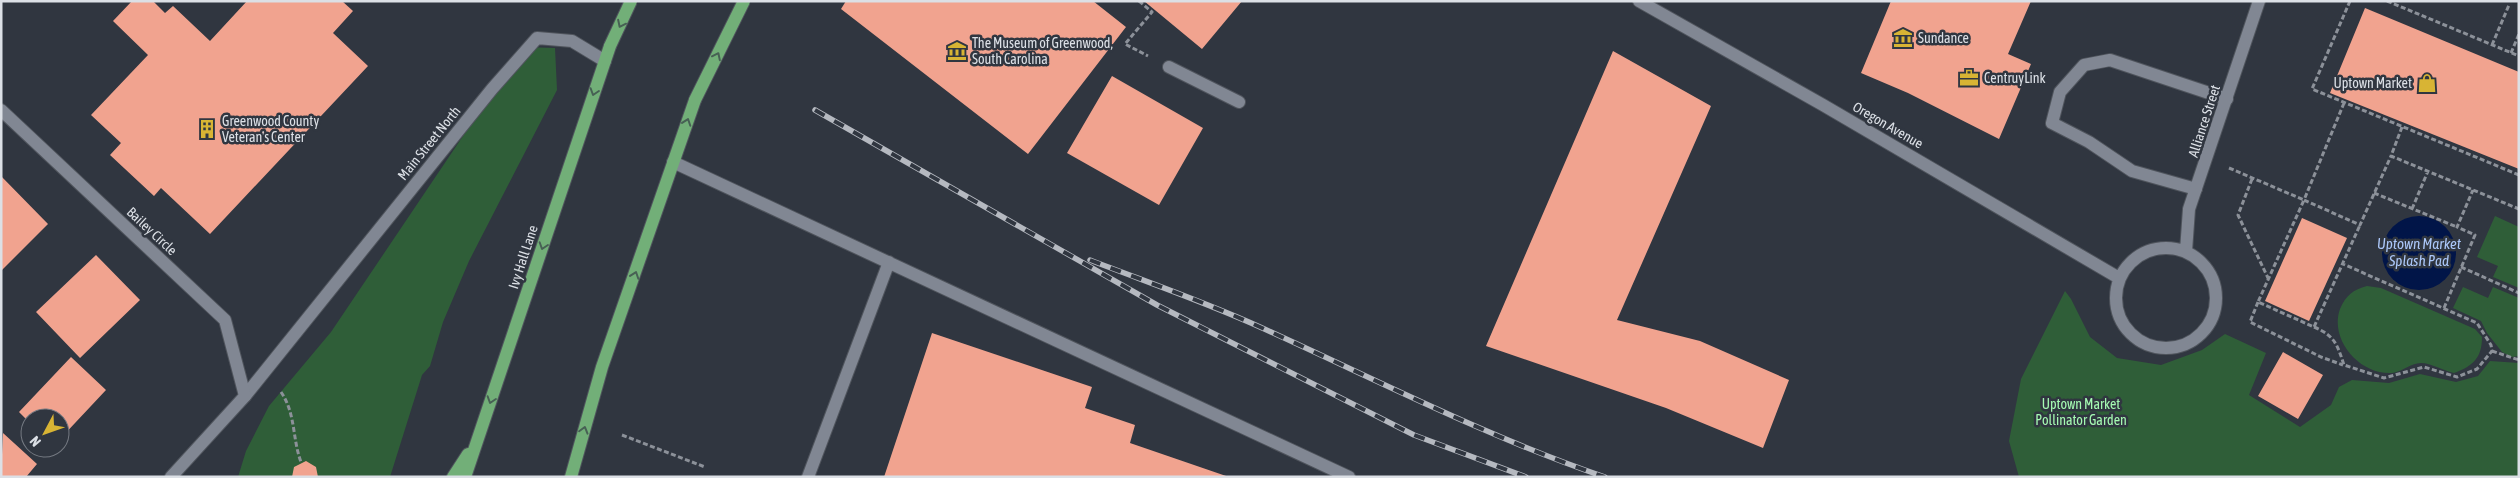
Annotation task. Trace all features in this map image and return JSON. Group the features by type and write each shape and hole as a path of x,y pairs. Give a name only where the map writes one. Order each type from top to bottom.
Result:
{"main road":[{"name":"Ivy Hall Lane","path":"465,477 610,46 631,1"},
{"path":"571,477 602,367 695,100 744,1"},
{"path":"453,477 479,437"}],"street":[{"name":"Oregon Avenue","path":"1639,1 1823,105 2119,278"},
{"name":"Alliance Street","path":"2186,252 2189,209 2208,158 2259,1"},
{"name":"Main Street North","path":"245,396 492,89 537,38 572,41 605,61"},
{"path":"2196,188 2132,171 2089,142 2052,123 2060,92 2084,65 2110,60 2227,100"},
{"path":"1169,67 1238,102"},
{"name":"Bailey Circle","path":"1,110 225,320 245,396"},
{"path":"673,162 1349,477"},
{"path":"2167,247 2186,252 2202,263 2214,279 2217,299 2213,319 2202,335 2185,346 2166,349 2146,345 2129,334 2118,317 2115,297 2119,278 2130,262 2147,251 2167,247"},
{"path":"808,477 889,262"},
{"path":"170,477 245,396"}],"path":[{"path":"1125,44 1152,12 1139,1"},
{"path":"2350,1 2312,89 2519,175"},
{"path":"2387,1 2519,56"},
{"path":"2492,45 2509,5"},
{"path":"2511,53 2519,34"},
{"path":"2342,264 2477,323 2491,344 2492,351 2476,369 2457,377 2424,368 2384,378 2321,358 2250,322 2304,200 2344,103"},
{"path":"2314,327 2402,127"},
{"path":"2390,156 2519,209"},
{"path":"2208,158 2360,225"},
{"path":"2412,209 2428,171"},
{"path":"2252,179 2238,215 2268,279"},
{"path":"2457,227 2473,190"},
{"path":"2374,193 2475,235 2444,308"},
{"path":"2461,267 2519,293"},
{"path":"2258,302 2329,334 2338,346 2344,365"},
{"path":"2492,351 2519,360"},
{"path":"277,385 294,419 294,438 301,462"},
{"path":"622,435 705,467"}],"green space":[{"path":"523,47 555,48 557,90 469,261 443,322 430,366 422,375 390,477 238,477 246,451 269,406 331,332"},
{"path":"2495,216 2519,227 2519,288 2493,277 2498,266 2477,257"},
{"path":"2367,286 2381,288 2475,329 2482,337 2478,356 2471,364 2454,373 2421,363 2413,364 2392,373 2380,372 2359,362 2343,343 2338,321 2340,309 2347,297 2354,291"},
{"path":"2463,287 2488,298 2493,287 2519,298 2519,356 2512,357 2502,352 2487,333 2481,321 2453,308"},
{"name":"Uptown Market Pollinator Garden","path":"2065,291 2090,337 2117,358 2161,365 2202,350 2225,334 2266,353 2249,395 2300,427 2331,405 2339,387 2352,380 2389,383 2420,374 2456,382 2478,376 2490,361 2519,363 2519,477 2019,477 2009,441 2021,379"}],"water":[{"name":"Uptown Market Splash Pad","path":"2419,216 2433,219 2445,227 2453,239 2456,253 2453,267 2445,279 2433,287 2419,290 2405,287 2393,279 2385,267 2382,253 2385,239 2393,227 2405,219"}],"building":[{"name":"Greenwood County Veteran's Center","path":"132,1 153,1 165,13 173,6 210,41 247,1 342,1 353,11 333,33 368,66 210,234 161,188 154,196 110,155 121,143 91,115 148,55 113,21"},
{"name":"The Museum of Greenwood, South Carolina","path":"846,1 1093,1 1126,27 1028,154 841,9"},
{"path":"1144,1 1242,1 1202,49"},
{"name":"CentruyLink","path":"1891,1 2031,1 2008,54 2031,64 1999,139 1908,93 1861,73"},
{"name":"Uptown Market","path":"2365,8 2519,72 2519,169 2330,93"},
{"path":"1613,51 1711,106 1617,320 1700,341 1789,380 1763,448 1666,408 1486,346"},
{"path":"1112,76 1203,128 1159,205 1067,153"},
{"path":"1,176 48,224 1,271"},
{"path":"2302,218 2347,238 2309,321 2265,301"},
{"path":"96,255 140,300 80,358 36,312"},
{"path":"932,333 1092,387 1085,408 1135,425 1130,443 1229,477 884,477"},
{"path":"2283,352 2323,375 2298,419 2258,396"},
{"path":"71,357 106,390 70,428 70,408 23,408"},
{"path":"3,433 20,448 20,458 30,458 37,464 26,477 1,476"},
{"path":"306,461 316,467 318,477 292,477 294,467"}],"railway":[{"path":"815,110 1157,305 1414,435 1526,477"},
{"path":"1090,260 1239,318 1517,444 1605,477"}],"place":[{"name":"Sundance","path":"1903,38"},
{"name":"The Museum of Greenwood, South Carolina","path":"957,51"},
{"name":"CentruyLink","path":"1969,78"},
{"name":"Uptown Market","path":"2427,83"},
{"name":"Greenwood County Veteran's Center","path":"207,129"}]}
